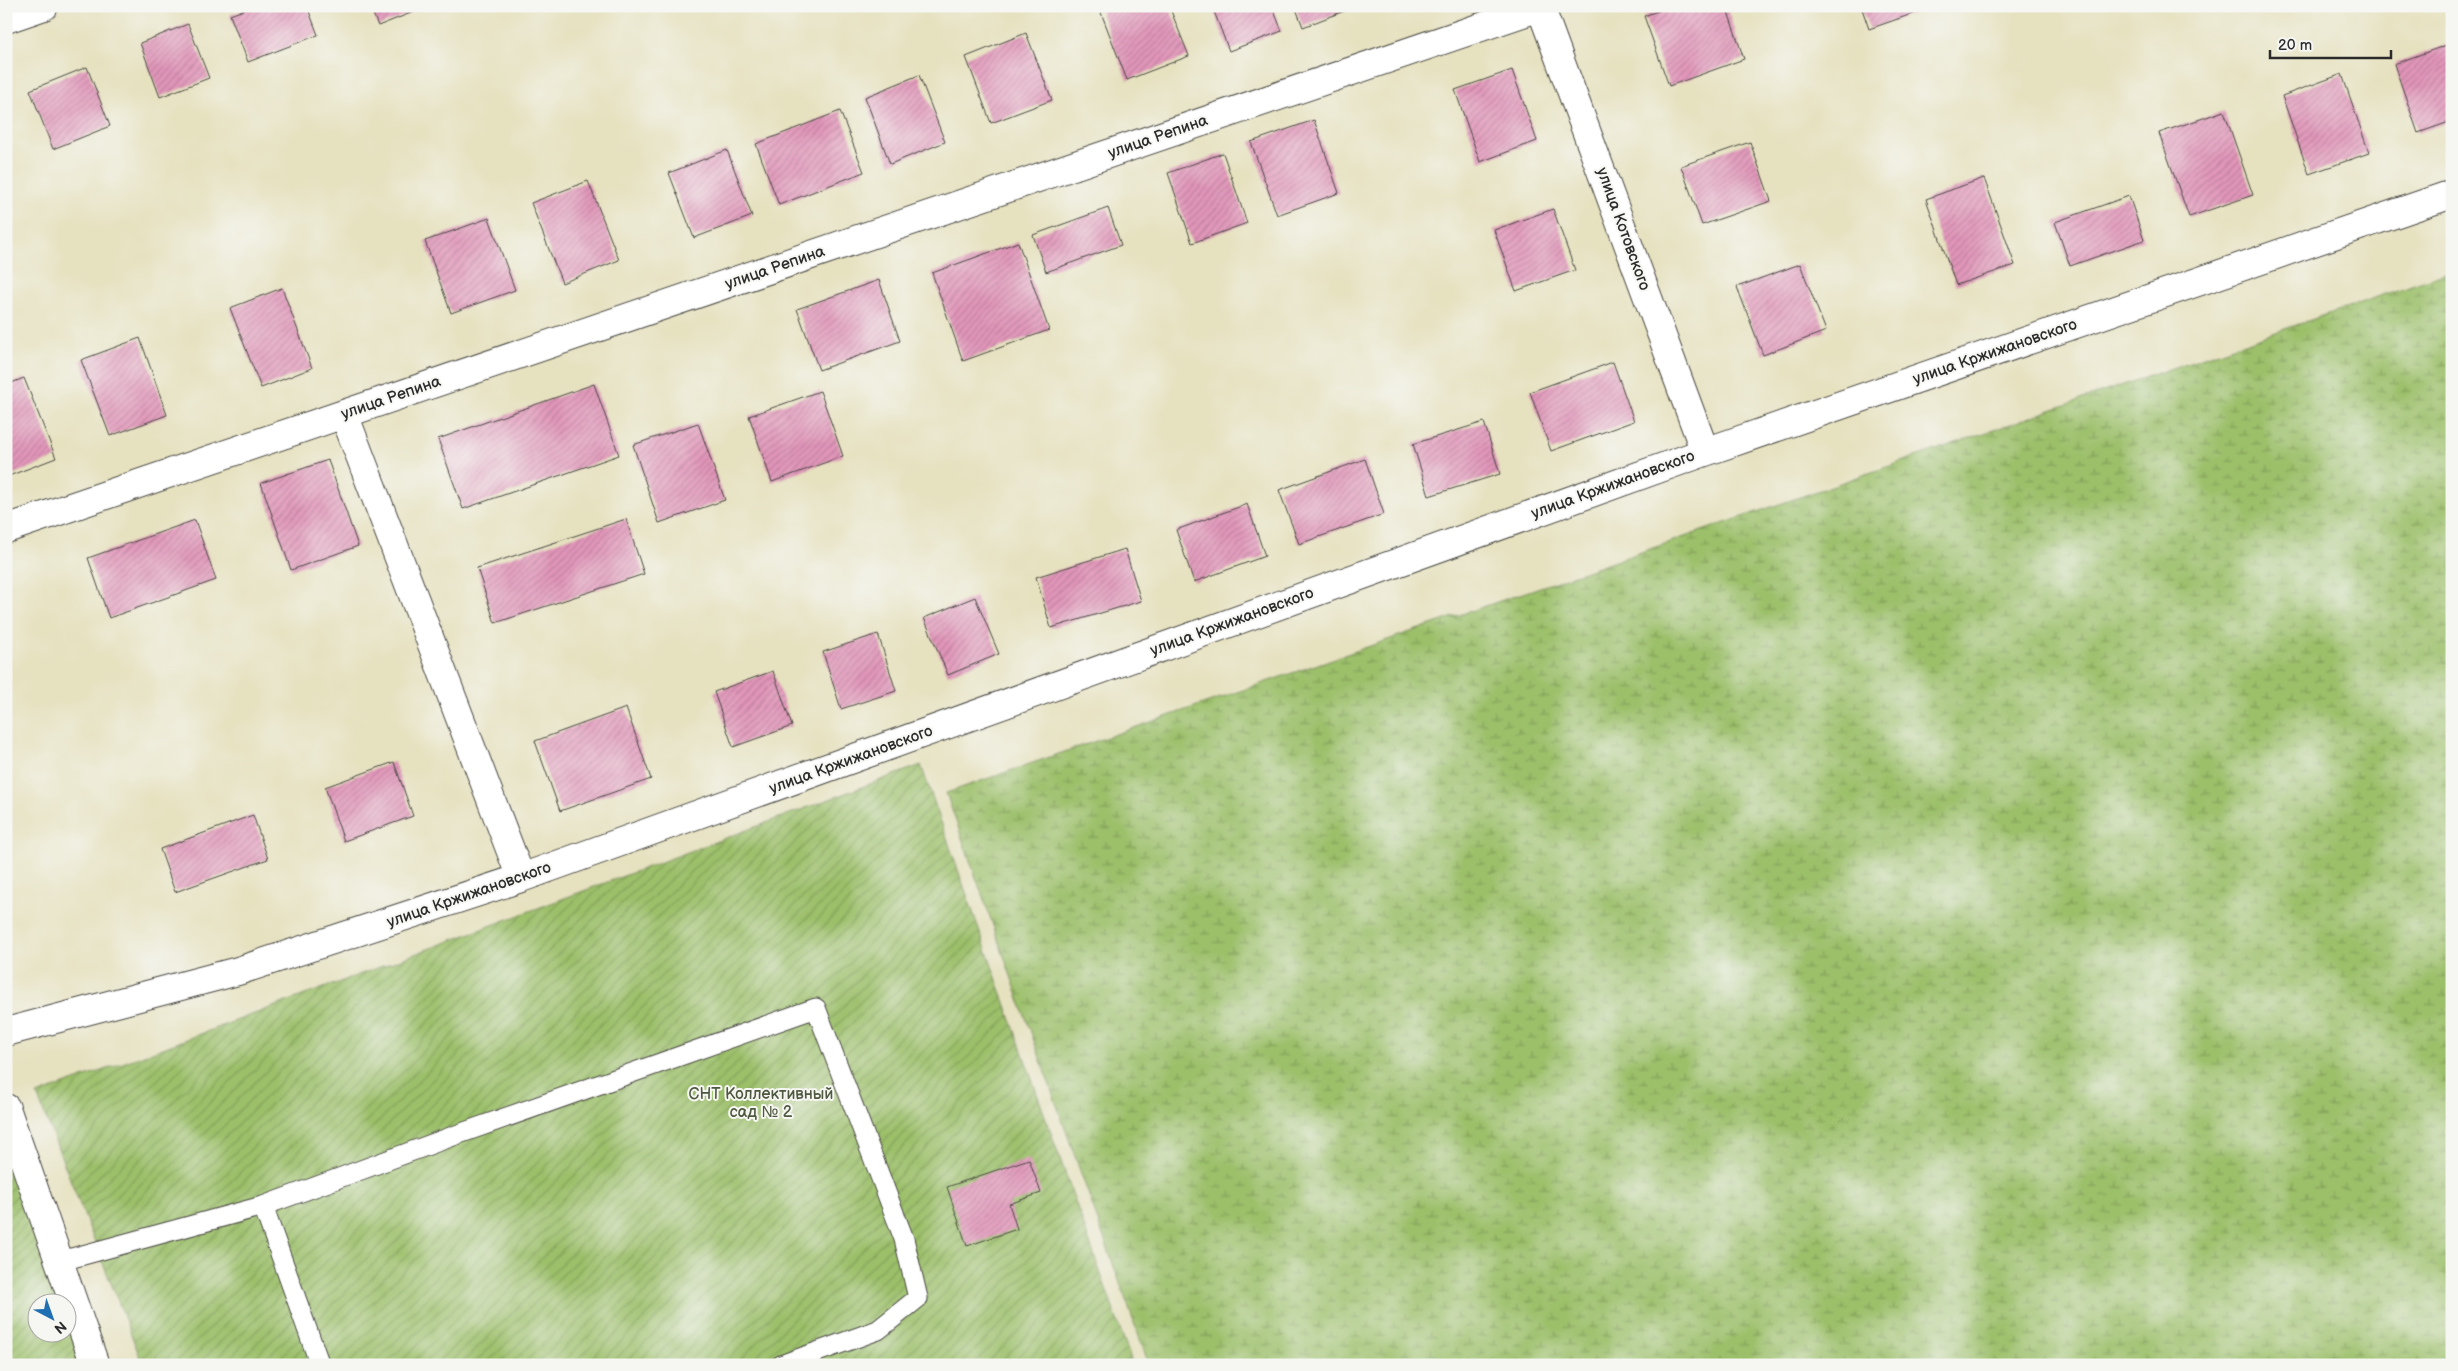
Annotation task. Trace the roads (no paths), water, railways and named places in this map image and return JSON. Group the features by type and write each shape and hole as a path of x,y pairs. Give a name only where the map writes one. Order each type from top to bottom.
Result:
{"street":[{"path":"6,19 44,6"},
{"name":"улица Репина","path":"6,528 1541,6"},
{"name":"улица Котовского","path":"1541,6 1705,452"},
{"name":"улица Кржижановского","path":"6,1032 238,971 521,878 1705,452 2452,194"},
{"path":"344,414 521,878"},
{"path":"6,1108 61,1261 95,1365"}],"lane":[{"path":"61,1261 263,1206 456,1135 816,1008 904,1239 918,1298 878,1330 781,1365"},
{"path":"263,1206 320,1365"}],"park label":[{"name":"СНТ Коллективный сад № 2","path":"761,1103"}]}
